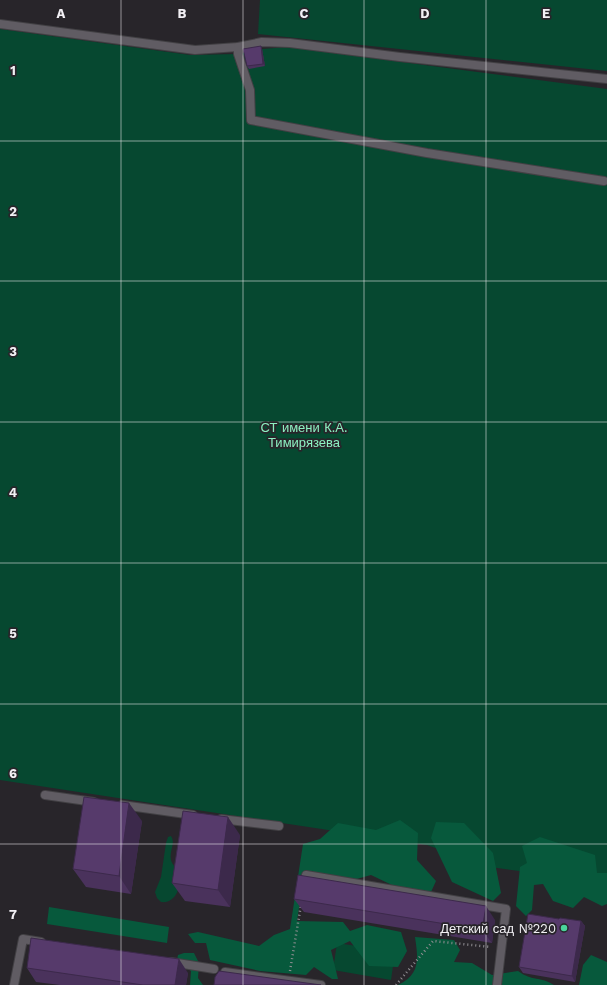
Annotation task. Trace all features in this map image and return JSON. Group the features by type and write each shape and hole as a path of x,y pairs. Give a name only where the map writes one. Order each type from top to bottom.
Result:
{"lane":[{"path":"0,24 195,50 238,47 262,42 290,43 407,58 607,79"},
{"path":"238,47 238,54 250,90 251,120 427,153 604,181"},
{"path":"45,795 200,816"},
{"path":"215,818 279,826"},
{"path":"306,875 506,909 497,985"},
{"path":"14,985 23,939 46,943"},
{"path":"164,961 214,969"},
{"path":"223,985 225,972 321,985"}],"path":[{"path":"288,980 302,897"},
{"path":"396,985 433,941 494,947"}],"green space":[{"path":"260,0 607,0 607,71 258,34"},
{"name":"СТ имени К.А. Тимирязева","path":"0,29 190,55 238,54 262,49 287,47 607,89 607,883 490,867 427,845 0,780"},
{"path":"400,820 418,833 417,860 436,881 431,892 394,886 371,875 353,880 304,873 297,921 343,922 350,931 367,925 401,932 407,951 398,967 369,966 350,941 331,950 338,979 332,979 314,967 306,975 260,971 210,960 206,943 195,943 188,934 198,932 259,946 274,935 290,929 303,844 320,839 338,823 376,830"},
{"path":"436,822 464,823 493,853 501,893 493,901 452,882 431,838"},
{"path":"171,836 173,844 171,860 179,873 180,883 177,893 171,900 161,902 157,898 155,892 161,877 166,843 168,837"},
{"path":"540,837 595,855 597,873 607,873 607,904 602,906 584,897 573,908 553,901 543,884 534,885 532,910 526,916 516,906 520,867 527,863 522,846"},
{"path":"49,907 169,927 167,943 47,924"},
{"path":"415,937 454,940 460,950 454,962 472,963 492,975 518,971 528,977 549,982 554,985 398,985 411,976 414,971 417,959"},
{"path":"337,943 395,952 391,980 333,970"},
{"path":"184,953 194,953 199,963 198,978 203,985 190,985 191,971 177,960 178,955"},
{"path":"591,955 607,962 607,985 579,985 583,965"}],"building":[{"path":"261,46 263,64 247,66 243,49"},
{"path":"84,797 129,803 119,876 73,869"},
{"path":"183,811 228,817 218,890 172,883"},
{"path":"298,875 486,906 482,930 294,899"},
{"path":"528,914 581,921 572,976 519,967"},
{"path":"31,938 179,959 175,985 143,985 27,968"},
{"path":"219,971 321,985 214,985 215,977"}],"place":[{"name":"Детский сад №220","path":"564,928"}]}
